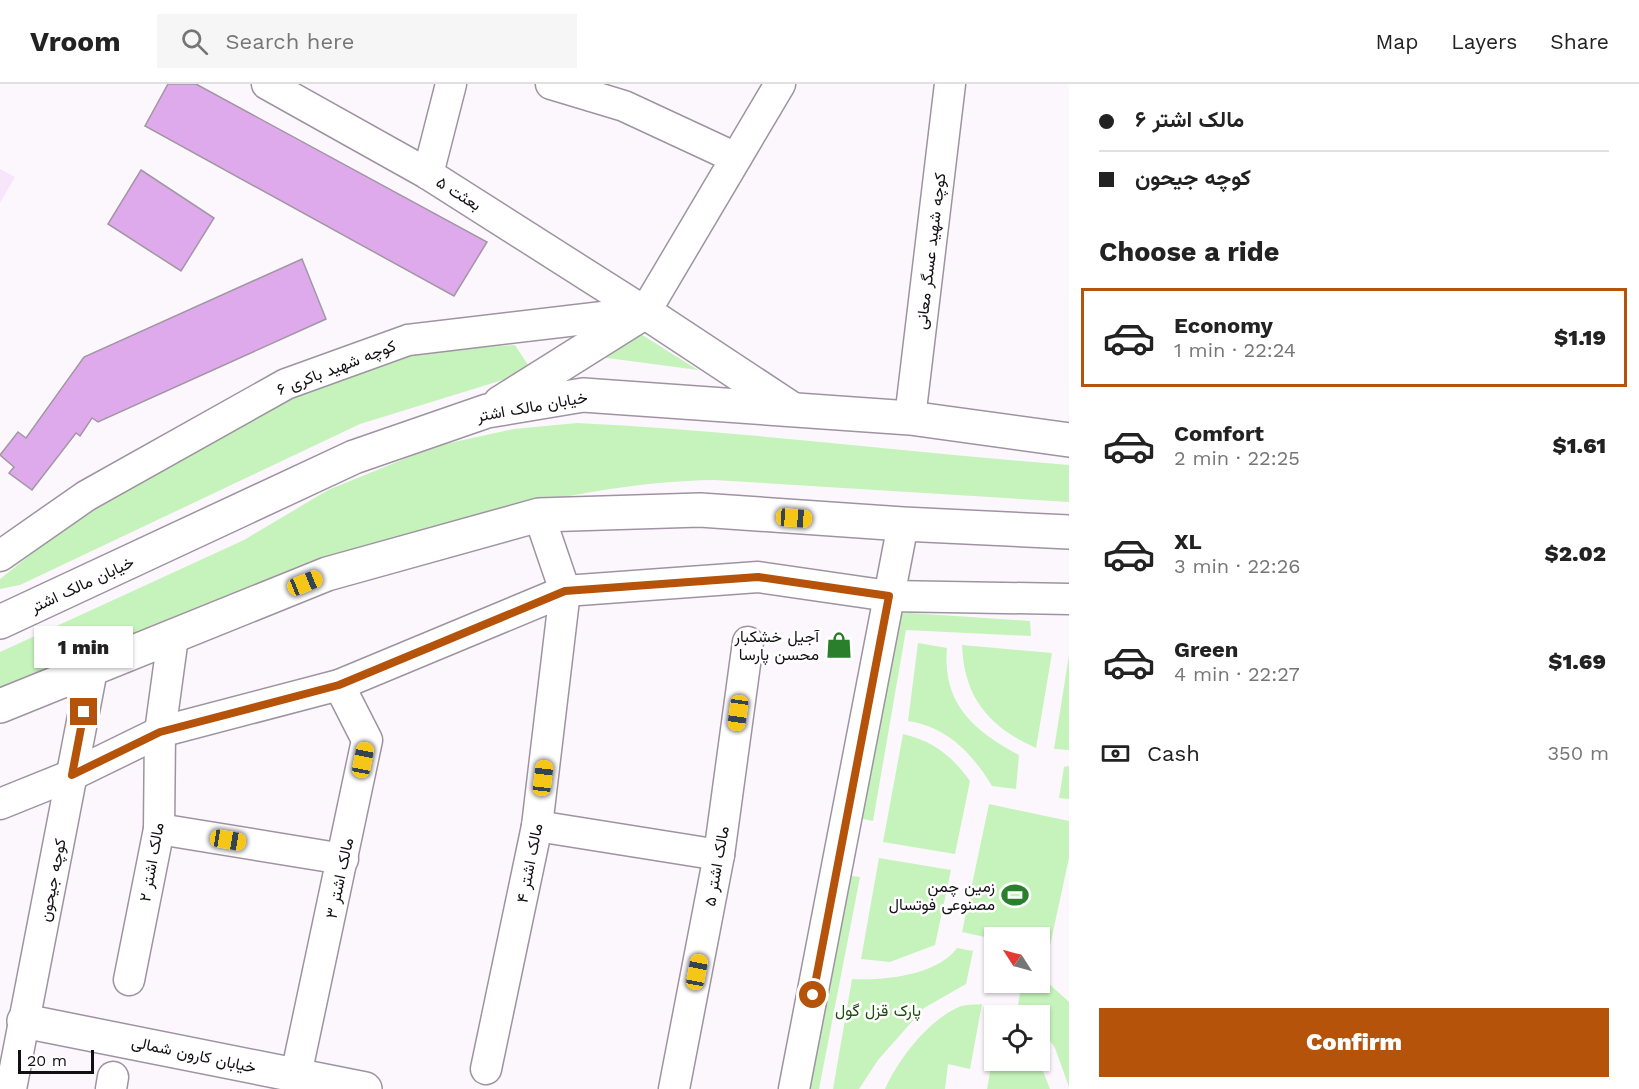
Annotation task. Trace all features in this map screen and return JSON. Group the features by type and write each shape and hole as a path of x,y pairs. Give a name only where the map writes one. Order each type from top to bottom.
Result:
{"main road":[{"path":"487,411 645,312 793,410"},
{"name":"خیابان مالک اشتر","path":"0,622 354,456 487,411 583,395 910,418 1069,440"},
{"path":"0,706 327,574 539,515 700,510 903,524 1069,532"},
{"name":"خیابان کارون شمالی","path":"24,1021 364,1089"}],"street":[{"name":"بعثت ۵","path":"267,84 428,174 645,312"},
{"path":"428,174 451,84"},
{"path":"552,84 624,106 736,158"},
{"path":"645,312 780,84"},
{"name":"کوچه شهید عسگر معانی","path":"910,418 950,84"},
{"name":"کوچه شهید باکری ۶","path":"0,556 86,496 286,384 408,340 645,312"},
{"name":"مالک اشتر ۴","path":"486,1069 537,825 565,591 539,515"},
{"path":"795,1089 903,524"},
{"path":"0,804 72,775 160,732 339,685 565,591 758,577 889,596 1069,599"},
{"name":"مالک اشتر ۲","path":"129,980 159,829 160,732 173,637"},
{"name":"مالک اشتر ۵","path":"674,1089 719,855 748,642"},
{"name":"کوچه جیحون","path":"11,1089 92,670"},
{"name":"مالک اشتر ۳","path":"296,1075 367,740 339,685"},
{"path":"537,825 719,855"},
{"path":"159,829 343,859"}],"shaded area":[{"path":"0,169 15,177 0,203"}],"green space":[{"path":"639,333 698,370 600,357"},
{"path":"515,345 532,371 360,424 20,585 0,589 0,579 104,496 298,389 405,353"},
{"path":"577,423 700,431 1069,465 1069,502 714,480 661,483 583,493 506,509 0,690 0,652 244,540 328,490 436,446 514,429"},
{"path":"897,612 1030,621 1031,636 906,630 873,821 858,818"},
{"path":"918,643 947,648 950,685 964,714 988,736 1019,755 1016,789 992,786 976,763 957,743 935,729 908,721"},
{"path":"962,645 1052,653 1036,748 1005,730 982,708 968,680"},
{"path":"1069,655 1069,750 1054,749"},
{"path":"903,734 933,745 949,757 970,781 955,854 883,842"},
{"path":"1069,766 1069,799 1059,798 1064,767"},
{"name":"زمین چمن مصنوعی فوتسال","path":"989,804 1069,821 1069,858 1050,945 1050,927 984,927 984,937 962,932"},
{"name":"پارک قزل گول","path":"879,858 951,870 935,945 890,962 861,959"},
{"name":"پارک قزل گول","path":"845,875 860,877 819,1089 804,1089"},
{"name":"پارک قزل گول","path":"957,948 973,951 966,984 924,1008 878,1060 859,1089 833,1089 852,979 879,979 924,970 937,965"},
{"path":"1050,985 1069,1002 1069,1087 1055,1048 1050,1041 1050,1005 1018,1004 1020,993 1050,993"},
{"name":"پارک قزل گول","path":"982,1004 970,1069 948,1064 945,1089 885,1089 915,1042 936,1021 961,1006"},
{"path":"990,1071 1043,1071 1050,1089 987,1089"}],"building":[{"path":"168,84 196,84 487,242 454,296 145,126"},
{"path":"141,170 214,218 181,271 108,224"},
{"path":"302,259 326,319 98,422 92,418 80,436 76,433 32,490 9,473 14,467 0,455 18,432 26,438 84,357"}],"place":[{"name":"آجیل خشکبار محسن پارسا","path":"839,645"},
{"name":"زمین چمن مصنوعی فوتسال","path":"1015,895"}],"route":[{"path":"84,712 72,775 160,732 339,685 565,591 758,577 889,596 813,995"}]}
